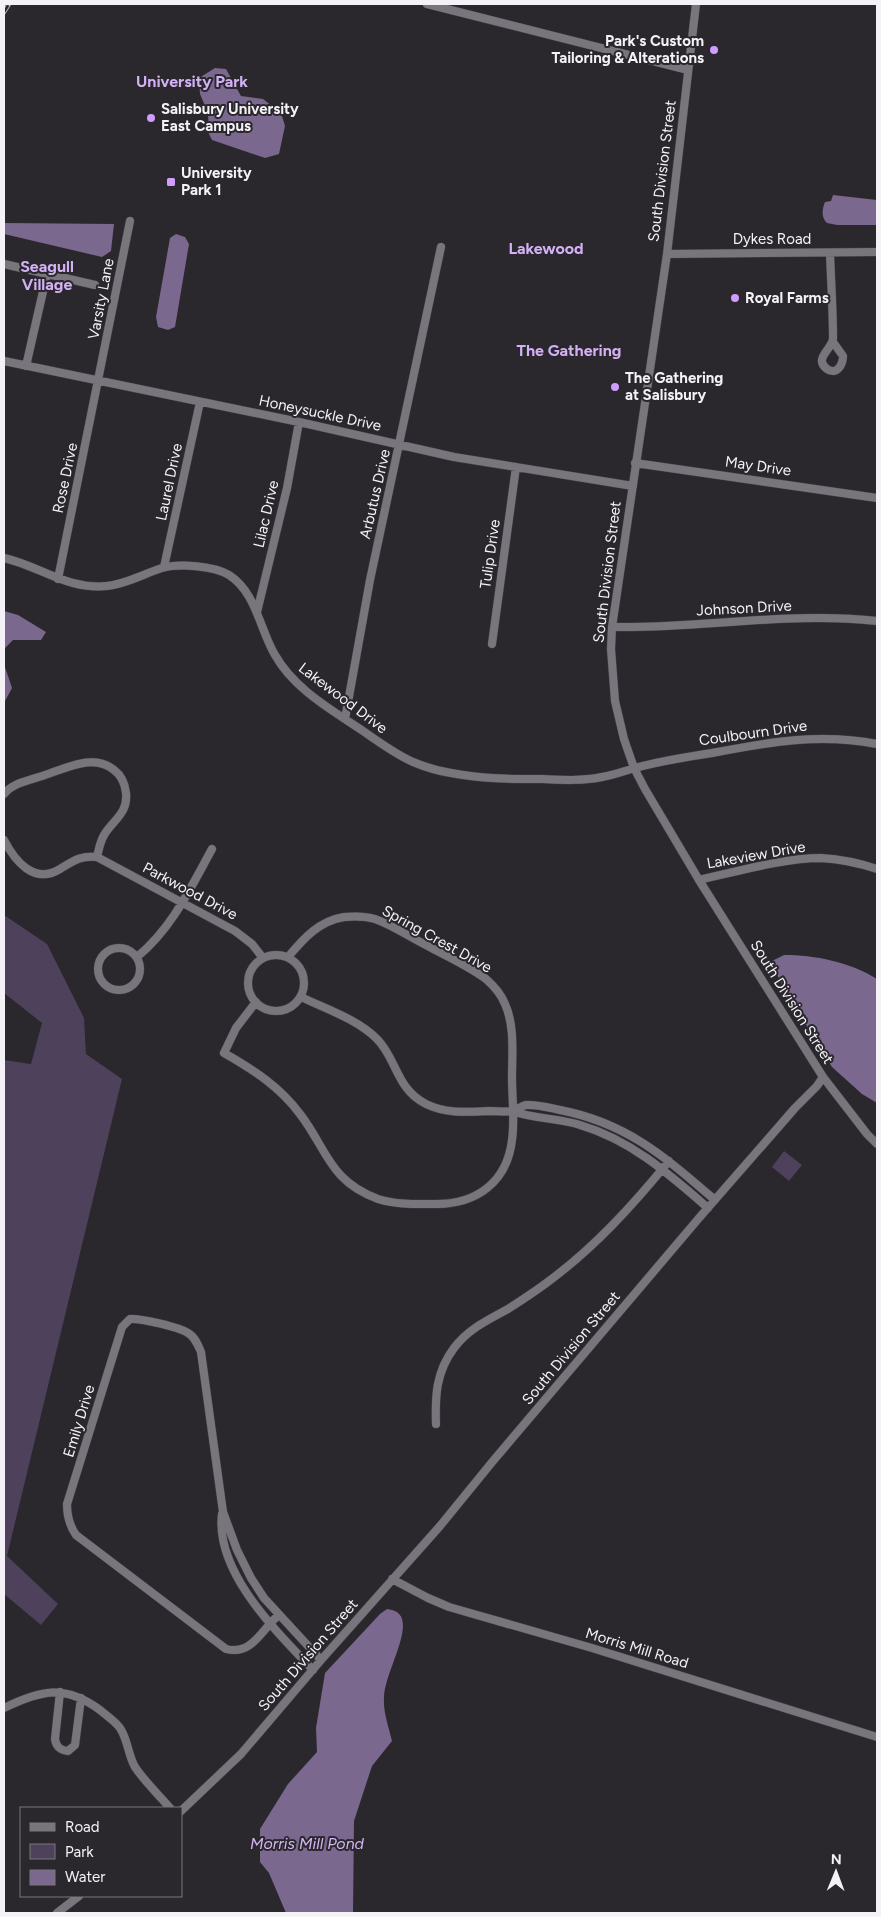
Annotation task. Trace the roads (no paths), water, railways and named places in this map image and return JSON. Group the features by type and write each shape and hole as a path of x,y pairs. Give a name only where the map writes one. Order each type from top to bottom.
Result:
{"street":[{"path":"427,4 688,70"},
{"name":"South Division Street","path":"182,1809 241,1754 321,1660 440,1526 708,1208 795,1108 817,1086 823,1076 659,816 634,768 624,739 615,700 611,649 612,627 667,254 696,4"},
{"name":"Varsity Lane","path":"99,382 130,221"},
{"name":"Arbutus Drive","path":"345,719 370,580 441,246"},
{"name":"Dykes Road","path":"667,254 877,252"},
{"path":"830,253 833,342"},
{"path":"4,264 95,284"},
{"path":"26,366 47,274"},
{"name":"Honeysuckle Drive","path":"4,361 299,422 454,457 632,486"},
{"name":"Rose Drive","path":"58,579 99,382"},
{"name":"Laurel Drive","path":"164,567 200,402"},
{"name":"Lilac Drive","path":"256,612 286,488 299,422"},
{"name":"May Drive","path":"635,463 877,498"},
{"name":"Tulip Drive","path":"492,644 516,467"},
{"name":"Lakewood Drive","path":"4,558 14,560 58,579 83,585 107,586 138,578 164,567 191,566 211,568 223,572 242,587 256,612 274,654 286,672 296,682 393,752 414,762 465,776 504,779 583,780 615,775 634,768"},
{"name":"Johnson Drive","path":"612,627 644,628 762,620 826,618 877,621"},
{"name":"Coulbourn Drive","path":"634,768 794,739 836,739 877,744"},
{"path":"4,794 15,785 82,763 98,762 112,768 122,779 126,794 121,815 103,837 97,858 74,859 52,872 35,872 20,865 4,840"},
{"path":"137,958 163,932 183,903 212,849"},
{"name":"Parkwood Drive","path":"97,858 245,938 263,958"},
{"name":"Lakeview Drive","path":"699,880 767,866 819,858 877,869"},
{"name":"Spring Crest Drive","path":"256,1002 236,1028 224,1054 260,1075 282,1093 304,1119 326,1157 341,1175 359,1189 390,1202 404,1204 451,1204 480,1194 499,1176 506,1164 512,1140 512,1111 511,1032 508,1011 498,992 480,975 385,923 364,917 342,918 320,926 303,939 288,957"},
{"path":"126,949 137,958 140,964 139,977 130,987 117,990 105,985 98,973 101,959 111,950 126,949"},
{"path":"271,955 288,957 296,962 302,970 304,988 301,997 288,1008 270,1010 256,1002 251,994 248,978 256,963 263,958 271,955"},
{"path":"301,997 357,1024 371,1033 383,1046 402,1083 410,1092 426,1104 447,1111 459,1112 512,1111 526,1116 569,1122 596,1130 630,1147 663,1169 708,1208"},
{"path":"823,1076 867,1134 877,1144"},
{"path":"512,1111 526,1105 539,1106 590,1117 626,1132 652,1148 715,1200"},
{"path":"436,1424 435,1401 440,1373 448,1356 462,1338 478,1325 530,1294 580,1257 613,1225 669,1161"},
{"name":"Emily Drive","path":"278,1615 269,1622 260,1637 250,1645 236,1651 222,1648 76,1535 71,1527 68,1520 67,1504 122,1327 130,1319 140,1318 188,1332 198,1343 201,1352 223,1512 244,1566 258,1589 278,1615 321,1660"},
{"name":"Emily Drive","path":"223,1512 221,1528 231,1562 252,1600 269,1622 313,1670"},
{"name":"Morris Mill Road","path":"392,1579 449,1607 592,1648 877,1737"},
{"path":"4,1708 33,1694 43,1692 60,1692 81,1698 120,1728 134,1765 169,1807"},
{"path":"60,1692 55,1739 56,1744 63,1751 68,1751 75,1745 81,1698"},
{"path":"57,1913 78,1897"}],"water":[{"path":"215,68 226,69 241,96 263,99 281,113 285,126 279,154 265,158 212,140 209,134 208,113 200,94 199,78"},
{"path":"833,195 877,200 877,225 837,225 827,223 823,216 823,208 825,202 831,201"},
{"path":"4,223 114,224 111,251 102,257 4,234"},
{"path":"176,234 185,237 189,244 175,327 168,330 158,327 156,317 170,238"},
{"path":"4,611 18,615 46,632 41,640 13,640 4,649"},
{"path":"4,649 5,667 12,688 4,703"},
{"path":"784,955 808,956 844,964 877,979 877,1103 862,1094 832,1067 770,962"},
{"name":"Morris Mill Pond","path":"387,1609 400,1615 403,1627 384,1698 385,1714 392,1741 372,1766 354,1821 353,1913 286,1913 269,1873 260,1862 260,1829 288,1784 317,1752 316,1728 325,1673 380,1614"}],"railway":[{"path":"4,12 9,4"}],"place":[{"name":"Park's Custom Tailoring & Alterations","path":"714,50"},
{"name":"Salisbury University East Campus","path":"151,118"},
{"name":"University Park 1","path":"171,182"},
{"name":"Royal Farms","path":"735,298"},
{"name":"The Gathering at Salisbury","path":"615,387"}],"district":[{"name":"University Park","path":"192,81"},
{"name":"Lakewood","path":"546,248"},
{"name":"Seagull Village","path":"47,275"},
{"name":"The Gathering","path":"569,350"}]}
